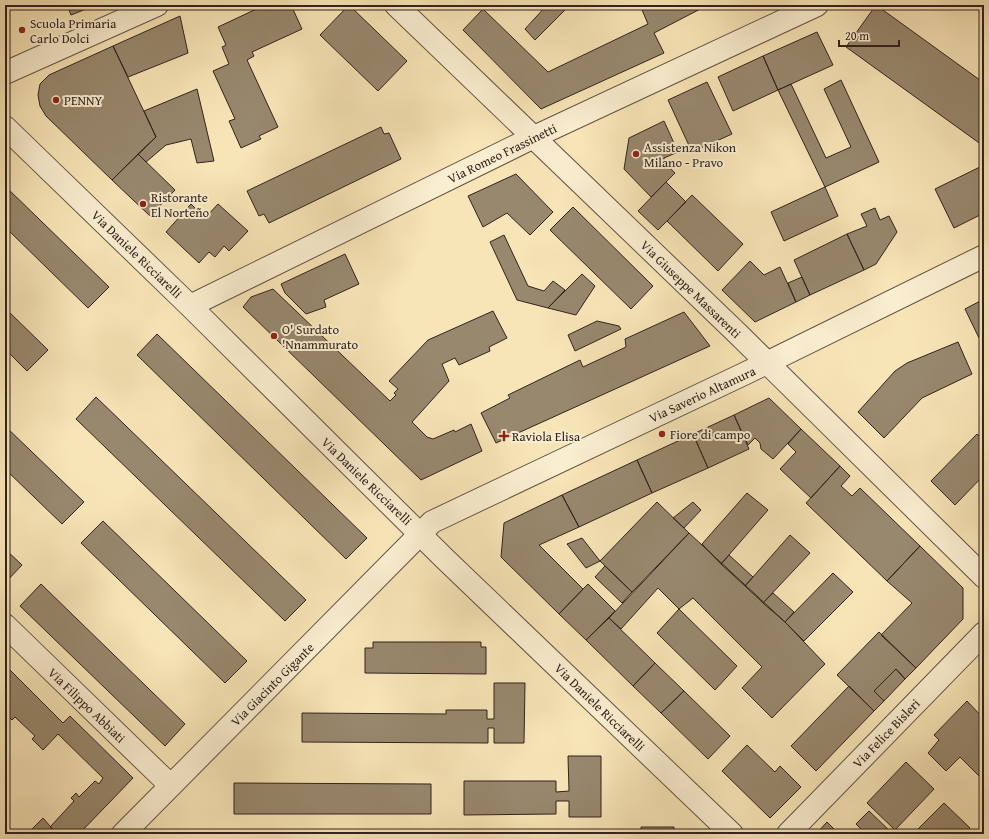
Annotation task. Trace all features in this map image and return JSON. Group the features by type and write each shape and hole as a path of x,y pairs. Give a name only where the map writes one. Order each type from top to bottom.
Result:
{"street":[{"path":"5,73 157,5"},
{"name":"Via Giuseppe Massarenti","path":"396,5 767,363 984,577"},
{"name":"Via Romeo Frassinetti","path":"190,306 534,137 817,5"},
{"name":"Via Daniele Ricciarelli","path":"5,127 190,306 420,532 445,559 732,834"},
{"name":"Via Saverio Altamura","path":"420,532 432,522 446,514 767,363 984,256"},
{"name":"Via Giacinto Gigante","path":"123,834 170,785 398,558 420,532"},
{"name":"Via Filippo Abbiati","path":"5,625 170,785"},
{"name":"Via Felice Bisleri","path":"788,834 984,633"}],"building":[{"path":"67,5 96,5 71,15"},
{"path":"265,5 291,5 302,29 252,52 254,56 247,60 278,127 259,136 261,139 241,148 229,121 235,119 213,71 229,64 222,47 226,45 218,27"},
{"path":"349,5 407,61 378,91 320,35"},
{"path":"547,5 570,5 535,40 525,29"},
{"path":"640,5 708,5 654,33 664,53 541,109 463,30 483,9 548,72 648,24"},
{"path":"876,5 984,83 984,155 982,145 846,47"},
{"path":"180,16 188,53 128,77 113,46"},
{"path":"817,32 833,65 778,90 763,56"},
{"path":"113,46 156,137 112,180 46,116 40,106 38,95 40,84 49,75"},
{"path":"763,56 778,90 733,111 718,77"},
{"path":"841,80 879,162 825,187 778,90 791,84 826,158 851,147 824,89"},
{"path":"707,82 732,134 692,152 668,100"},
{"path":"197,89 214,161 197,163 191,139 166,145 146,162 138,154 156,137 144,111"},
{"path":"664,121 678,152 664,158 665,163 675,173 651,197 624,169 629,138"},
{"path":"381,127 384,134 389,133 401,159 269,223 264,214 259,216 247,191"},
{"path":"138,154 175,190 150,216 112,180"},
{"path":"984,165 984,213 954,228 935,189"},
{"path":"516,174 553,212 530,235 507,213 483,227 468,196"},
{"path":"666,182 686,202 658,230 638,211"},
{"path":"5,186 109,287 88,308 5,227"},
{"path":"825,187 838,216 784,241 771,212"},
{"path":"692,195 743,244 718,271 667,221"},
{"path":"191,204 205,218 218,204 248,231 229,251 224,246 215,257 209,252 199,263 166,232"},
{"path":"573,207 653,286 631,309 550,230"},
{"path":"875,208 880,220 889,216 897,232 876,264 864,270 847,234 867,226 861,214"},
{"path":"847,234 864,270 810,295 794,260"},
{"path":"504,235 528,286 544,291 553,281 565,290 548,308 517,300 490,242"},
{"path":"345,254 359,284 324,300 326,307 306,314 285,293 281,284"},
{"path":"750,261 764,275 780,267 796,302 755,322 722,290"},
{"path":"582,274 595,286 576,315 548,308"},
{"path":"802,277 810,295 796,302 788,283"},
{"path":"273,289 390,401 396,395 394,393 398,389 389,381 428,340 493,311 507,338 489,347 490,351 459,365 455,358 442,364 449,381 412,422 427,437 433,439 454,430 455,432 471,424 482,451 421,480 243,307 251,297"},
{"path":"984,299 984,335 979,338 965,309"},
{"path":"5,308 48,350 27,371 5,349"},
{"path":"684,312 710,346 496,443 481,413 510,398 508,395 580,360 583,367 626,347 625,339"},
{"path":"597,321 619,326 621,329 575,351 568,335"},
{"path":"157,334 367,538 346,559 137,355"},
{"path":"958,342 972,374 922,398 884,438 858,412 895,371 907,363"},
{"path":"96,397 306,600 285,621 76,419"},
{"path":"769,398 801,429 773,459 761,449 760,443 755,438 748,445 734,415"},
{"path":"734,415 749,449 708,468 693,434"},
{"path":"5,426 84,502 62,524 5,469"},
{"path":"801,429 840,466 811,498 780,469 796,452 788,444"},
{"path":"693,434 708,468 652,493 637,460"},
{"path":"977,434 984,441 984,475 955,505 931,481"},
{"path":"637,460 652,493 579,527 562,495"},
{"path":"840,466 850,476 841,486 852,496 860,488 920,546 887,581 806,503"},
{"path":"747,493 768,510 721,564 702,544"},
{"path":"562,495 579,527 539,545 583,589 559,614 501,557 504,523"},
{"path":"657,502 689,533 632,592 600,561"},
{"path":"693,502 701,510 684,528 673,518"},
{"path":"103,521 247,661 225,683 81,543"},
{"path":"689,533 785,622 825,664 772,718 742,688 762,667 693,598 679,609 658,588 621,629 609,618"},
{"path":"790,535 810,553 763,603 745,586"},
{"path":"582,538 600,561 586,568 567,544"},
{"path":"920,546 963,588 963,619 916,668 881,635 912,603 887,581"},
{"path":"5,549 22,565 5,583"},
{"path":"729,555 753,577 745,586 721,564"},
{"path":"605,566 632,592 622,603 595,577"},
{"path":"833,573 853,592 804,641 785,622"},
{"path":"41,584 185,724 165,746 20,606"},
{"path":"588,584 615,611 586,640 559,614"},
{"path":"773,593 794,612 785,622 763,603"},
{"path":"679,609 737,666 715,690 657,633"},
{"path":"609,618 655,663 633,686 586,640"},
{"path":"879,632 916,668 905,679 896,669 874,691 884,701 874,711 837,675"},
{"path":"373,642 481,642 481,647 486,647 486,674 365,673 365,648 373,648"},
{"path":"655,663 684,691 661,713 633,686"},
{"path":"5,665 63,723 70,716 133,778 79,834 57,834 50,827 74,801 71,798 76,793 79,797 95,781 99,784 103,778 58,734 43,750 32,739 35,736 15,717 12,720 5,713"},
{"path":"896,669 905,679 884,701 874,691"},
{"path":"494,683 525,683 524,743 494,743 494,728 488,728 488,743 302,742 302,713 446,714 446,710 487,710 487,719 494,719"},
{"path":"849,686 874,711 816,771 791,746"},
{"path":"684,691 730,736 708,759 661,713"},
{"path":"967,701 984,719 984,781 960,757 946,771 928,753 939,740 934,735"},
{"path":"747,745 775,772 780,766 801,787 770,818 722,771"},
{"path":"568,756 601,756 601,817 569,817 569,801 556,801 556,814 464,815 464,781 556,781 556,792 569,791"},
{"path":"906,762 934,789 895,830 867,803"},
{"path":"234,783 431,784 431,814 234,814"},
{"path":"944,803 970,828 964,834 913,834"},
{"path":"869,811 893,834 866,834 856,824"},
{"path":"43,818 57,834 27,834"},
{"path":"827,822 839,834 816,834"},
{"path":"641,827 674,827 674,834 641,834"}],"place":[{"name":"Scuola Primaria Carlo Dolci","path":"22,30"},
{"name":"PENNY","path":"56,100"},
{"name":"Assistenza Nikon Milano - Pravo","path":"636,154"},
{"name":"Ristorante El Norteño","path":"143,204"},
{"name":"O' Surdato 'Nnammurato","path":"274,336"},
{"name":"Fiore di campo","path":"662,434"},
{"name":"Raviola Elisa","path":"504,436"}]}
